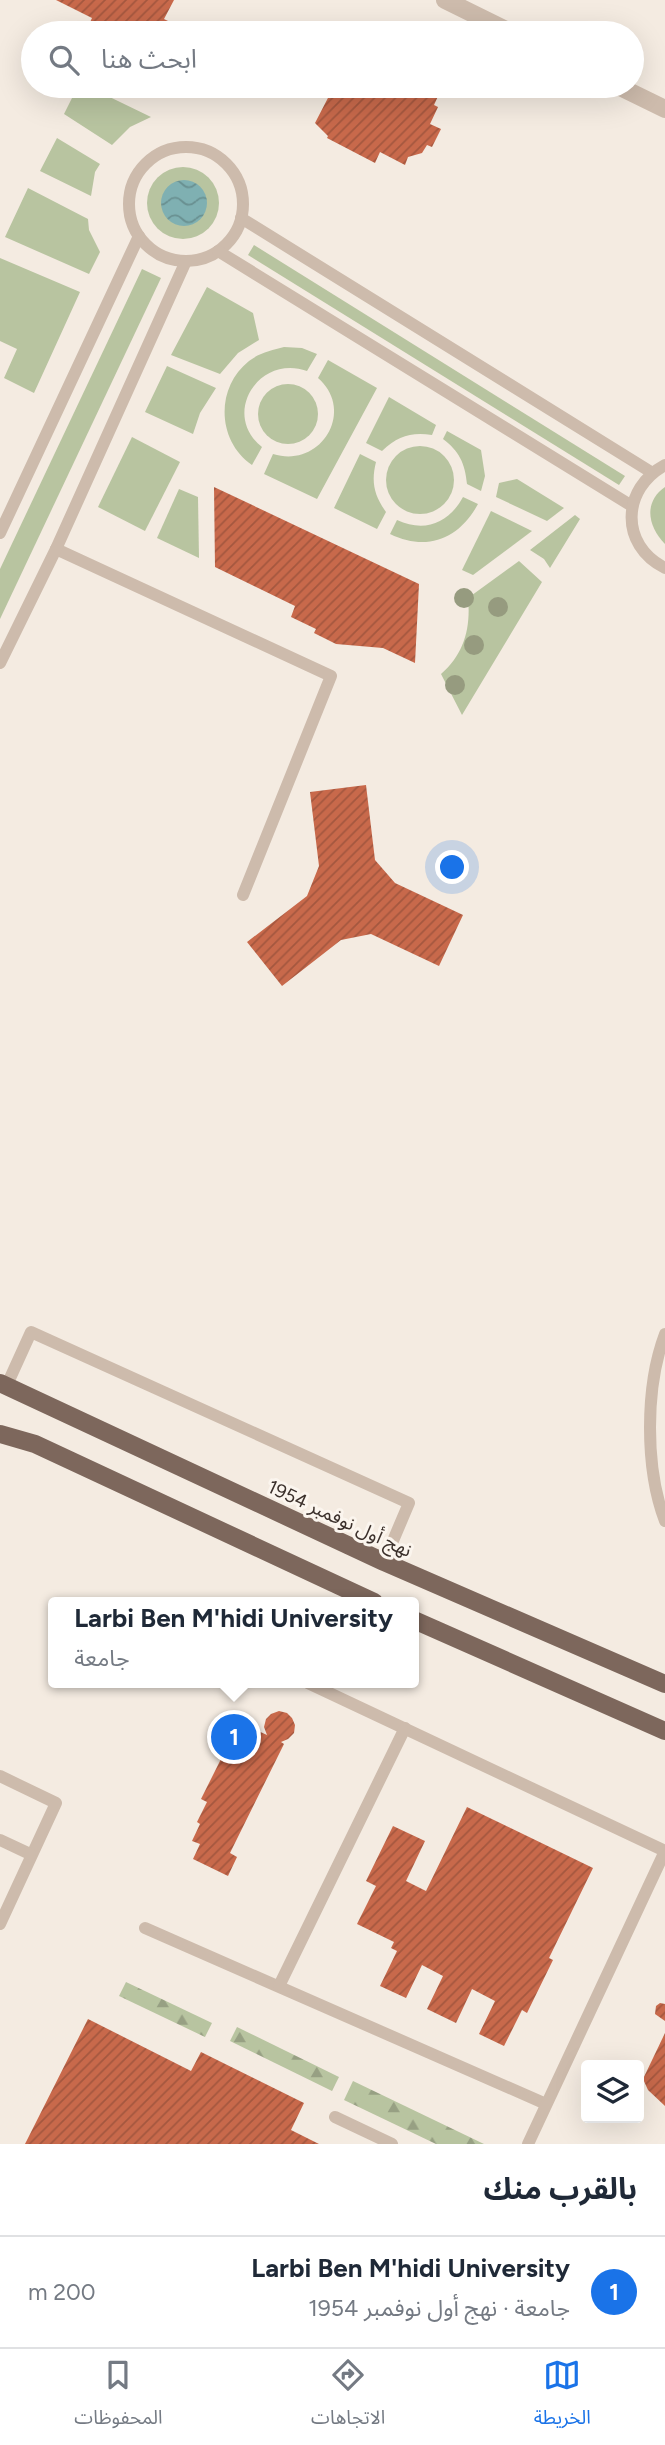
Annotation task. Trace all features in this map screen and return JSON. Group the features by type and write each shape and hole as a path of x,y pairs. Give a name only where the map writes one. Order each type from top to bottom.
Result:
{"main road":[{"name":"نهج أول نوفمبر 1954","path":"2,1385 384,1562 665,1684"},
{"path":"0,1428 363,1597"},
{"path":"0,1434 35,1444"},
{"path":"419,1622 665,1731"}],"street":[{"path":"445,0 488,21"},
{"path":"643,98 665,109"}],"lane":[{"path":"186,147 206,150 224,161 237,178 243,197 241,218 233,237 218,251 203,258 186,261 168,258 151,250 139,236 130,217 129,197 135,177 147,161 165,150 186,147"},
{"path":"241,218 651,472"},
{"path":"0,533 139,236"},
{"path":"218,251 632,506"},
{"path":"0,663 56,549 186,261"},
{"path":"665,465 651,472 639,487 632,506 632,527 640,547 654,562 665,568"},
{"path":"56,549 331,676 243,895"},
{"path":"2,1385 31,1332 409,1503 384,1562"},
{"path":"665,1334 653,1385 650,1451 665,1521"},
{"path":"319,1688 665,1851 528,2144"},
{"path":"279,1986 405,1728"},
{"path":"0,1776 56,1803 30,1854 0,1924"},
{"path":"0,1840 30,1854"},
{"path":"145,1928 546,2104"},
{"path":"335,2116 392,2144"}],"green space":[{"path":"72,98 112,98 151,117 130,127 112,145 64,114"},
{"path":"57,138 100,164 95,172 91,196 40,171"},
{"path":"176,167 190,167 209,177 219,196 219,210 209,229 190,239 176,239 157,229 147,210 147,196 157,177"},
{"path":"28,188 88,219 89,230 100,252 89,274 5,237"},
{"path":"254,245 625,476 619,485 248,255"},
{"path":"0,258 80,292 34,393 4,378 17,349 0,341"},
{"path":"142,269 161,278 0,619 0,569"},
{"path":"207,287 253,313 259,340 238,353 220,374 171,355"},
{"path":"284,347 302,348 317,354 307,371 289,368 274,371 260,379 251,391 245,404 245,419 250,434 262,447 252,465 240,455 232,442 227,429 226,399 230,385 249,361"},
{"path":"328,360 377,388 317,499 264,474 273,454 290,456 306,453 328,434 333,421 334,406 329,391 318,378"},
{"path":"167,366 216,388 200,413 193,434 145,412"},
{"path":"282,384 294,384 313,397 318,414 316,426 305,439 294,444 282,444 263,431 258,420 258,408 271,389"},
{"path":"389,397 436,425 432,435 405,436 382,451 366,443"},
{"path":"447,431 481,450 485,476 481,491 467,484 460,458 443,439"},
{"path":"132,437 180,462 145,531 98,507"},
{"path":"420,446 433,449 444,456 451,467 454,480 451,493 444,504 433,511 420,514 407,511 396,504 389,493 386,480 389,467 396,456 407,449"},
{"path":"360,454 376,462 375,488 386,512 377,529 334,508"},
{"path":"517,479 564,508 547,521 496,497 499,483"},
{"path":"665,487 665,544 655,530 650,515 653,500"},
{"path":"179,489 198,497 199,558 157,538"},
{"path":"463,497 478,504 452,534 429,542 417,542 390,534 397,520 417,526 443,519"},
{"path":"491,511 532,531 473,575 462,570"},
{"path":"575,515 580,519 550,568 544,559 530,550"},
{"path":"519,561 542,582 462,715 441,674 455,658 464,640 468,598"},
{"path":"126,1982 212,2023 205,2037 119,1996"},
{"path":"237,2027 339,2077 332,2091 230,2041"},
{"path":"353,2081 484,2144 436,2144 344,2100"}],"water":[{"path":"184,180 201,186 207,203 201,220 184,226 167,220 161,203 167,186"}],"building":[{"path":"56,0 174,0 164,19 168,21 91,21 92,18"},
{"path":"328,98 437,98 434,105 438,107 430,124 441,129 432,147 427,145 422,153 408,157 405,165 380,152 375,163 327,138 315,123"},
{"path":"214,487 419,584 415,663 383,648 336,644 314,633 316,629 291,617 295,606 215,567"},
{"path":"366,785 375,860 395,883 463,915 439,966 371,934 341,940 282,986 247,942 307,896 319,866 310,792"},
{"path":"279,1711 292,1718 294,1733 281,1742 284,1744 230,1853 237,1857 228,1876 193,1859 200,1844 192,1841 200,1824 197,1822 207,1802 201,1799 221,1759 227,1762 233,1751 224,1747 237,1721 267,1735 264,1727 266,1719"},
{"path":"467,1807 593,1868 549,1958 553,1960 527,2013 522,2010 504,2046 479,2034 495,2001 472,1989 456,2023 427,2009 443,1976 422,1965 406,1998 380,1986 397,1951 391,1948 394,1942 357,1924 376,1886 366,1881 393,1826 425,1841 406,1881 426,1891"},
{"path":"665,2004 665,2021 655,2014 656,2006"},
{"path":"88,2019 191,2071 201,2052 304,2103 291,2130 319,2144 25,2144"},
{"path":"665,2033 665,2106 648,2090 644,2077"}],"place":[{"name":"Larbi Ben M'hidi University","path":"234,1737"}]}
